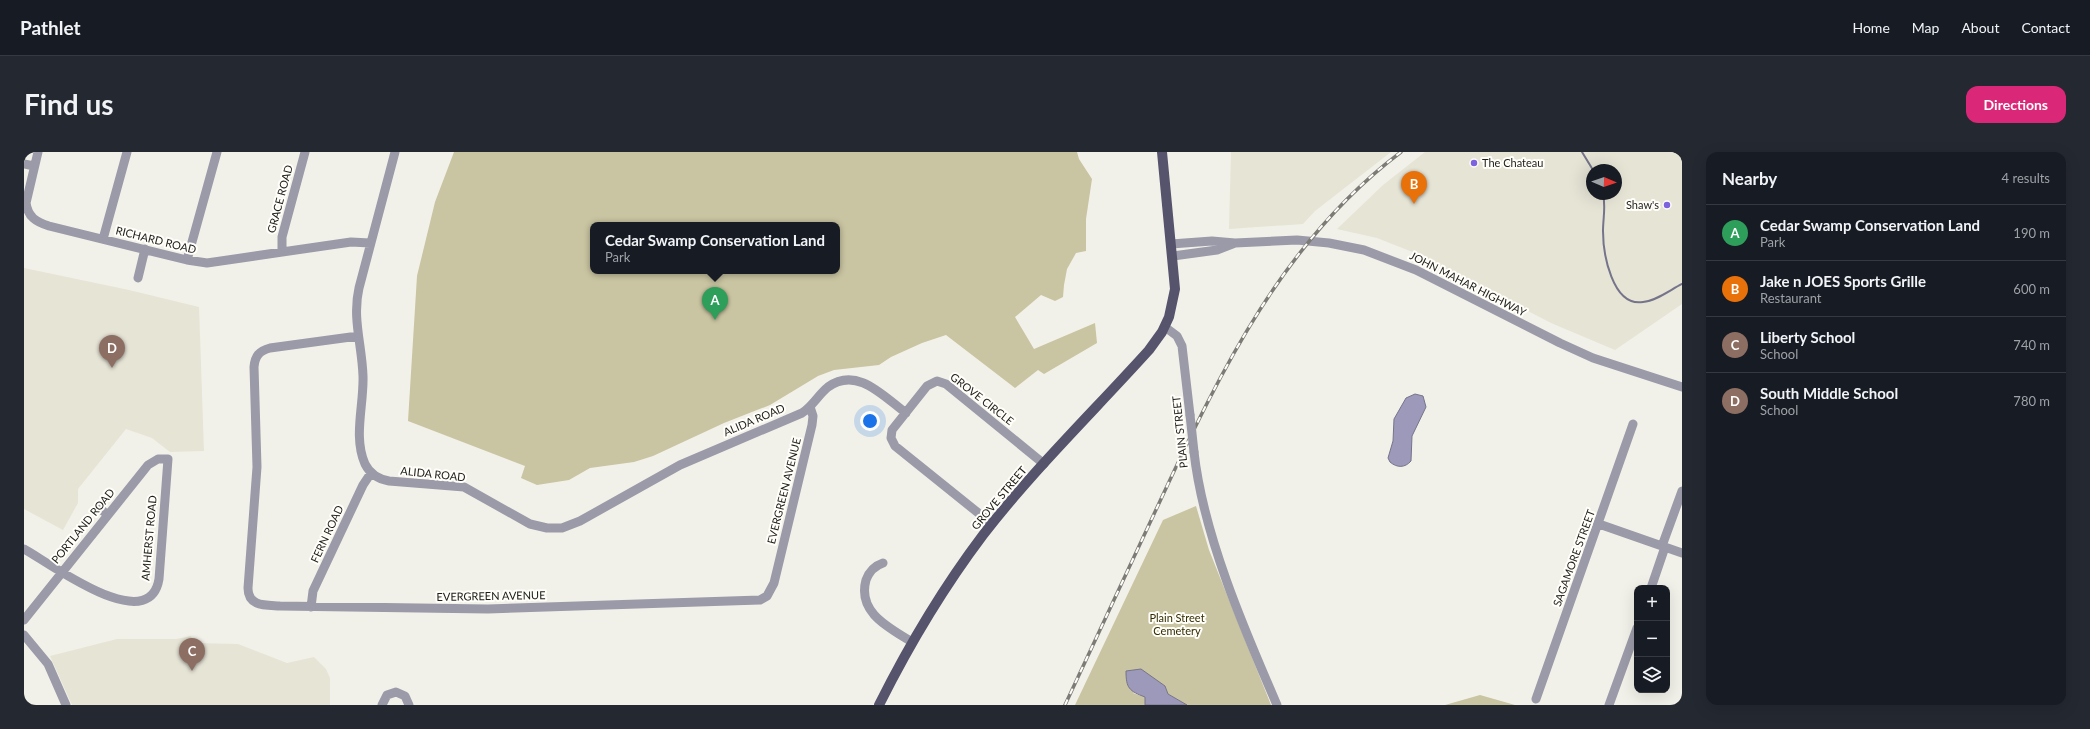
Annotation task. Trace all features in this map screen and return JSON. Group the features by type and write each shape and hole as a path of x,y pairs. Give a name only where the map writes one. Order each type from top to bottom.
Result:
{"main road":[{"path":"1162,152 1173,256 1175,294 1165,327"},
{"name":"GROVE STREET","path":"879,705 912,642 951,579 992,524 1044,464 1149,350 1165,327"}],"street":[{"name":"RICHARD ROAD","path":"38,152 26,203 32,218 44,224 187,260 212,263 351,242 370,243"},
{"path":"103,239 127,152"},
{"path":"187,260 217,152"},
{"name":"GRACE ROAD","path":"282,252 282,237 305,152"},
{"path":"371,473 365,464 361,448 363,376 356,312 357,295 395,152"},
{"path":"24,164 34,166"},
{"name":"JOHN MAHAR HIGHWAY","path":"1171,244 1212,240 1235,243 1297,240 1333,244 1380,255 1416,270 1592,358 1682,388"},
{"name":"JOHN MAHAR HIGHWAY","path":"1173,256 1217,250 1235,243"},
{"path":"138,278 145,250"},
{"name":"PLAIN STREET","path":"1165,327 1177,336 1182,346 1194,452 1201,495 1216,545 1243,622 1277,705"},
{"name":"EVERGREEN AVENUE","path":"358,336 270,348 260,352 254,360 257,472 248,594 254,602 260,604 311,607 488,609 748,601 764,598 770,593 774,584 811,431 813,416 810,407"},
{"path":"810,407 829,387 839,381 850,379 865,383 906,413"},
{"name":"GROVE CIRCLE","path":"992,524 893,444 891,433 929,384 934,381 943,382 1044,464"},
{"name":"ALIDA ROAD","path":"371,473 378,478 389,481 464,487 530,524 547,528 562,528 580,521 680,465 798,415 810,407"},
{"name":"SAGAMORE STREET","path":"1536,699 1599,524 1633,424"},
{"name":"PORTLAND ROAD","path":"24,620 150,463 158,459 168,459"},
{"name":"AMHERST ROAD","path":"24,549 94,591 111,598 138,601 153,594 157,588 159,579 168,459"},
{"name":"FERN ROAD","path":"311,607 313,590 363,485 371,473"},
{"path":"1652,585 1682,491"},
{"path":"99,508 108,515"},
{"path":"1599,524 1682,553"},
{"path":"883,563 873,568 867,578 865,591 868,605 880,622 912,642"},
{"path":"24,635 48,664 66,705"},
{"path":"1609,705 1634,636"},
{"path":"382,705 386,695 396,692 405,696 409,705"}],"shaded area":[{"path":"1231,152 1391,152 1315,211 1303,224 1229,229"},
{"path":"1425,152 1682,152 1682,304 1615,350 1551,323 1415,253 1377,238 1337,229 1383,185"},
{"path":"24,268 129,290 199,307 204,451 170,452 152,438 126,429 78,489 78,503 63,530 24,509"},
{"path":"1415,394 1423,396 1426,407 1412,436 1411,461 1404,466 1398,466 1390,462 1388,458 1393,441 1394,419 1406,398"},
{"path":"191,636 193,643 238,644 287,663 314,657 326,669 330,678 330,705 72,705 50,656 117,639 176,639"},
{"path":"1141,669 1165,686 1168,694 1187,705 1145,705 1145,697 1132,691 1128,685 1126,677 1126,671"}],"green space":[{"path":"454,152 1077,152 1079,159 1092,179 1086,219 1086,251 1076,253 1067,269 1063,297 1055,301 1041,295 1015,317 1034,349 1095,323 1097,343 1044,374 1038,370 1015,388 946,335 922,343 891,357 879,365 834,370 818,376 770,405 724,423 653,456 634,462 590,468 569,480 537,485 521,478 525,466 408,421 417,276 435,202"},
{"name":"Plain Street Cemetery","path":"1196,506 1209,550 1271,705 1187,705 1168,694 1165,686 1154,679 1133,693 1145,697 1145,705 1075,705 1163,520"},
{"path":"1480,695 1515,705 1445,705"}],"waterway":[{"path":"1582,152 1589,164"},
{"path":"1604,200 1603,241 1607,264 1611,277 1617,288 1624,296 1632,301 1648,301 1682,284"}],"railway":[{"path":"1065,705 1184,451 1232,356 1289,266 1323,225 1360,187 1401,152"}],"place":[{"name":"The Chateau","path":"1474,163"},
{"name":"Jake n JOES Sports Grille","path":"1414,204"},
{"name":"Shaw's","path":"1667,205"},
{"name":"Cedar Swamp Conservation Land","path":"715,320"},
{"name":"South Middle School","path":"112,368"},
{"name":"Liberty School","path":"192,671"}]}
